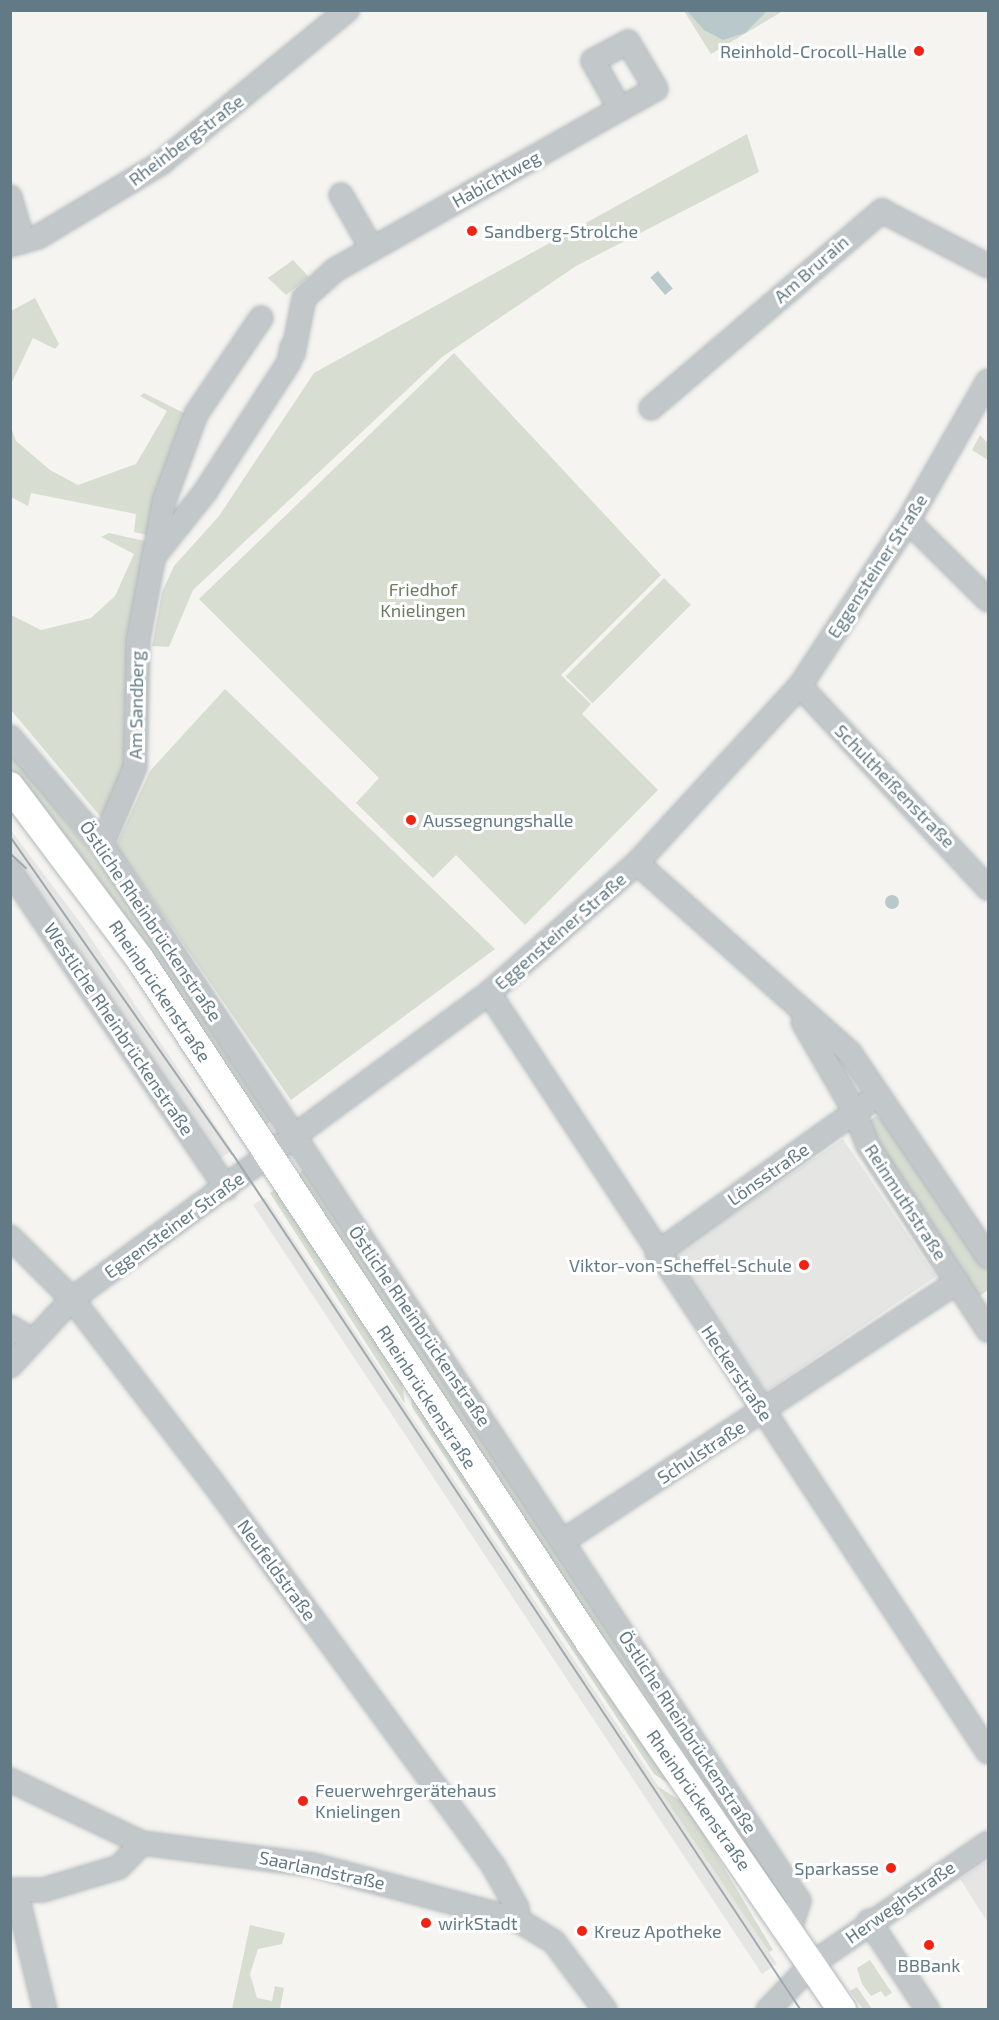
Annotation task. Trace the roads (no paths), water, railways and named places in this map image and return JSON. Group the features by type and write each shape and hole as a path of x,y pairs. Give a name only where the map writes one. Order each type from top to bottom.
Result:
{"main road":[{"name":"Rheinbrückenstraße","path":"10,786 140,959 590,1643 790,1929 842,2010"}],"street":[{"name":"Rheinbergstraße","path":"17,243 160,163 347,10"},
{"name":"Habichtweg","path":"293,351 304,298 335,270 620,109"},
{"path":"341,195 372,249"},
{"path":"10,197 17,243"},
{"name":"Am Brurain","path":"651,408 882,211 988,266"},
{"name":"Am Sandberg","path":"102,845 135,767 138,640 151,560 164,501 196,414 261,318"},
{"name":"Am Sandberg","path":"151,560 205,492 293,351"},
{"name":"Eggensteiner Straße","path":"10,1366 72,1299 489,993 637,863 800,686 908,521 988,381"},
{"path":"908,521 988,600"},
{"name":"Schultheißenstraße","path":"800,686 988,888"},
{"name":"Östliche Rheinbrückenstraße","path":"10,737 102,845 799,1901 790,1929"},
{"name":"Reinmuthstraße","path":"637,863 794,1008 850,1053 988,1257"},
{"name":"Westliche Rheinbrückenstraße","path":"10,871 226,1188"},
{"name":"Heckerstraße","path":"489,993 657,1253 988,1752"},
{"name":"Reinmuthstraße","path":"794,1008 855,1112 867,1144 958,1281 982,1307 988,1330"},
{"name":"Lönsstraße","path":"657,1253 879,1095"},
{"name":"Neufeldstraße","path":"10,1237 72,1299 494,1867 517,1908 518,1920"},
{"name":"Schulstraße","path":"563,1541 763,1412 958,1281"},
{"path":"10,1327 33,1341"},
{"name":"Saarlandstraße","path":"10,1780 142,1843 313,1865 518,1920 554,1942 605,2010"},
{"path":"45,2010 13,1890 43,1890 119,1867 142,1843"},
{"name":"Herweghstraße","path":"768,2010 813,1963 869,1921 988,1843"},
{"path":"869,1921 928,2010"}],"tram line":[{"path":"10,836 233,1154 801,2010"},
{"path":"10,853 26,868"}],"place":[{"name":"Reinhold-Crocoll-Halle","path":"919,51"},
{"name":"Sandberg-Strolche","path":"472,231"},
{"name":"Aussegnungshalle","path":"411,820"},
{"name":"Viktor-von-Scheffel-Schule","path":"804,1265"},
{"name":"Feuerwehrgerätehaus Knielingen","path":"303,1801"},
{"name":"Sparkasse","path":"891,1868"},
{"name":"wirkStadt","path":"426,1923"},
{"name":"Kreuz Apotheke","path":"582,1931"},
{"name":"BBBank","path":"929,1945"}],"park label":[{"name":"Friedhof Knielingen","path":"423,600"}]}
